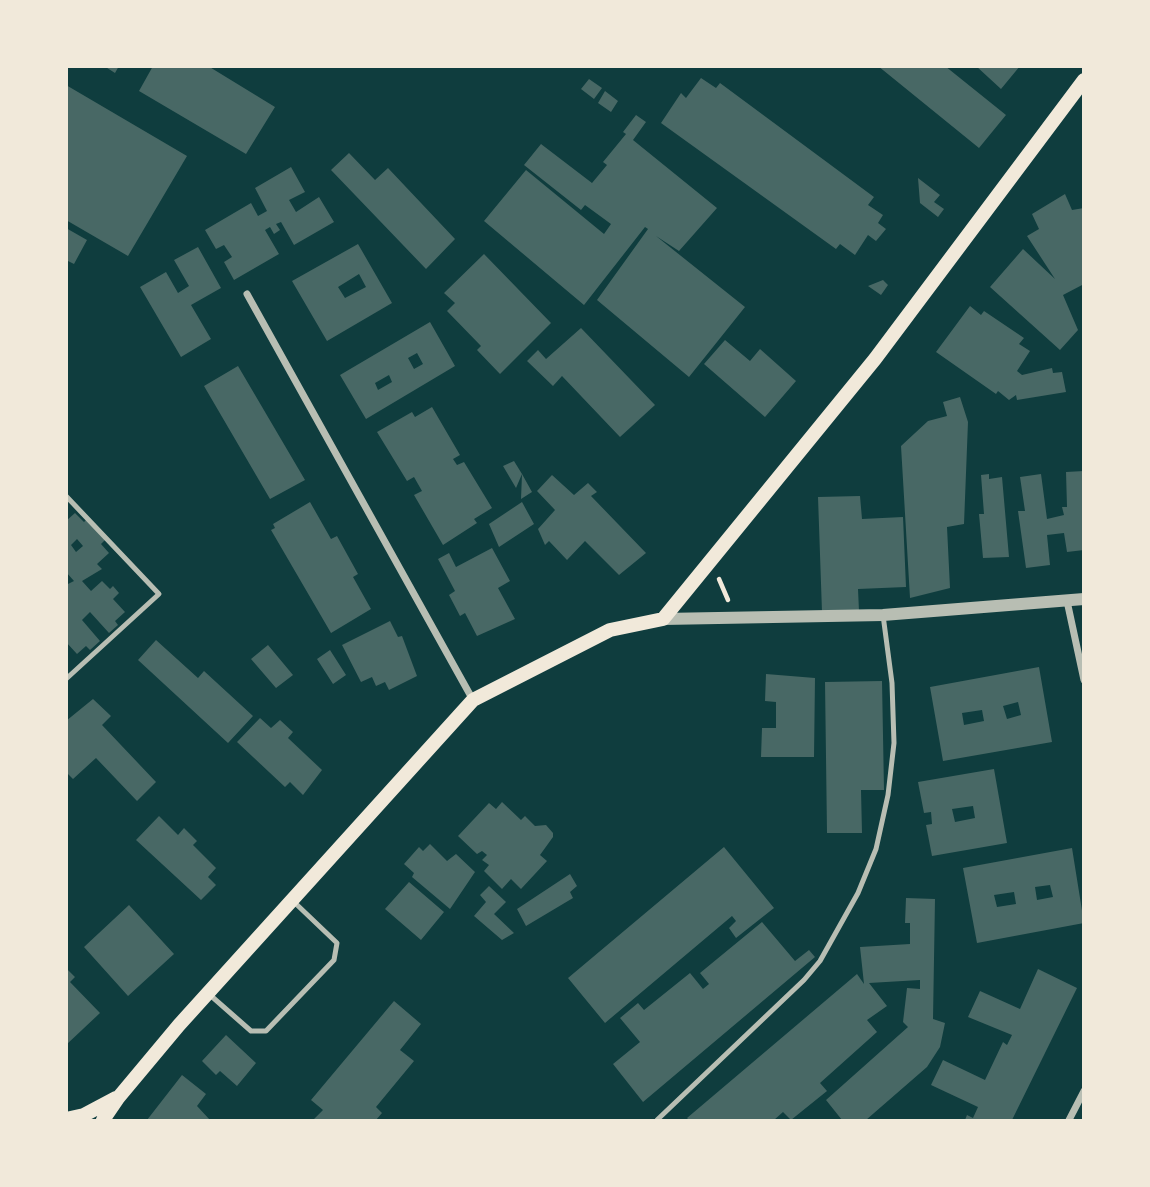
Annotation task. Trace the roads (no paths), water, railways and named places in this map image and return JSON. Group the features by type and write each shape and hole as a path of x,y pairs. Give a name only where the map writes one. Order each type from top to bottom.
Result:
{"main road":[{"path":"103,1121 117,1098 208,993 473,700 610,630 663,619 875,359 1083,80"},
{"path":"66,1119 84,1115 117,1098"}],"street":[{"path":"247,294 473,700"},
{"path":"663,619 883,615 1083,600"},
{"path":"1067,601 1083,680"},
{"path":"1069,1121 1083,1091"}],"lane":[{"path":"66,496 159,594 66,679"},
{"path":"657,1121 804,980 820,961 858,893 876,849 888,795 894,743 892,683 883,615"},
{"path":"208,993 250,1031 259,1033 266,1031 334,960 337,943 292,900"}]}
